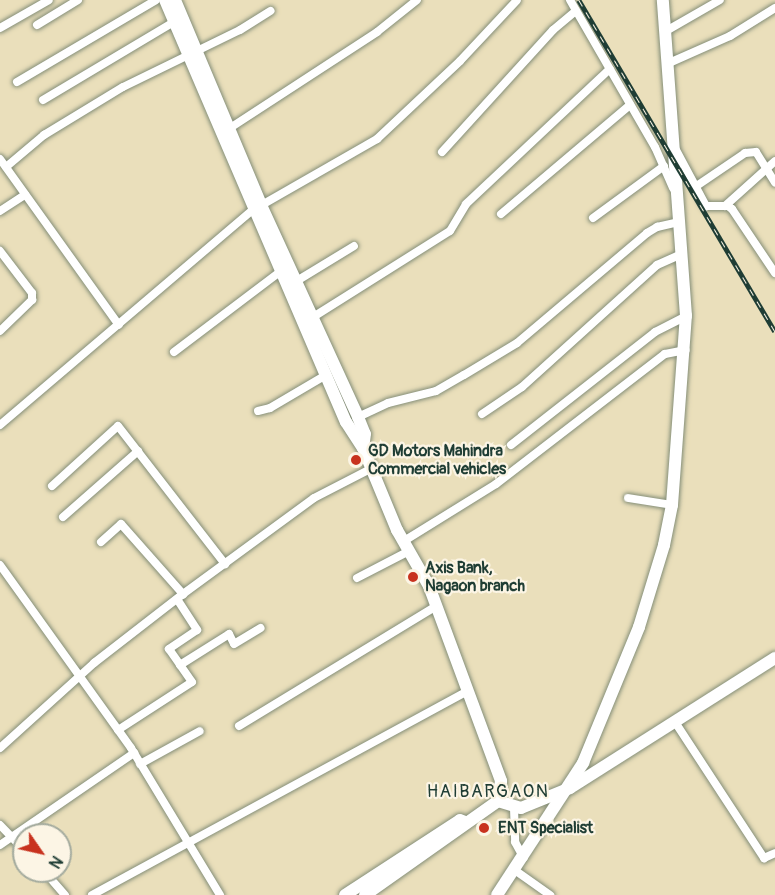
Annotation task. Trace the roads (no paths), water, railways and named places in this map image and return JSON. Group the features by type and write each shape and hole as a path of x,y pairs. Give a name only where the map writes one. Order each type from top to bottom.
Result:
{"main road":[{"path":"165,0 174,22 193,51 230,128 281,271 309,320 358,417 365,434 363,448"},
{"path":"175,0 193,51 257,207 296,282 326,375 354,438 363,448 406,546 436,606 501,782 498,801 465,822 464,827 365,895"},
{"path":"497,895 516,872 570,788 639,627 672,506 686,350 686,316 663,0"},
{"path":"498,801 514,808 570,788 775,658"},
{"path":"345,895 460,820 465,822"}],"street":[{"path":"0,28 49,0"},
{"path":"37,25 78,0"},
{"path":"17,82 156,0"},
{"path":"230,128 377,32 417,0"},
{"path":"0,425 257,207 378,139 460,61 517,0"},
{"path":"570,0 664,166 677,197"},
{"path":"666,31 720,0"},
{"path":"669,63 730,36 775,8"},
{"path":"6,167 64,122 270,10"},
{"path":"442,152 553,30 576,11"},
{"path":"43,100 174,22"},
{"path":"309,320 450,231 466,204 610,69"},
{"path":"501,214 630,105"},
{"path":"675,149 698,185 706,206 725,206 732,209 775,273"},
{"path":"698,185 745,153 756,152 775,182"},
{"path":"0,159 119,325"},
{"path":"725,206 775,161"},
{"path":"593,218 664,166"},
{"path":"0,211 25,195"},
{"path":"358,417 387,403 436,391 517,343 647,233 657,226 679,222"},
{"path":"296,282 354,246"},
{"path":"0,250 32,293 33,300 0,331"},
{"path":"482,414 522,387 657,265 682,254"},
{"path":"174,352 281,271"},
{"path":"511,445 655,332 686,316"},
{"path":"357,578 513,472 665,354 686,350"},
{"path":"258,411 270,408 326,375"},
{"path":"52,486 118,426 225,564"},
{"path":"63,517 138,451"},
{"path":"0,748 81,677 180,596 314,498 372,468"},
{"path":"628,498 672,506"},
{"path":"101,542 121,524 180,596 197,630 170,649 192,682 118,730"},
{"path":"0,565 134,753 190,841 220,895"},
{"path":"239,726 436,606"},
{"path":"180,665 229,634 234,644 261,628"},
{"path":"92,895 468,691"},
{"path":"675,722 764,858 775,853"},
{"path":"140,764 200,731"},
{"path":"34,823 134,753"},
{"path":"514,808 515,842 524,858"},
{"path":"0,825 12,838 0,845"},
{"path":"516,872 550,895"},
{"path":"54,883 65,895"}],"railway":[{"path":"579,0 775,331"}],"place":[{"name":"GD Motors Mahindra Commercial vehicles","path":"356,460"},
{"name":"Axis Bank, Nagaon branch","path":"413,577"},
{"name":"ENT Specialist","path":"484,828"}],"district":[{"name":"HAIBARGAON","path":"488,792"}]}
